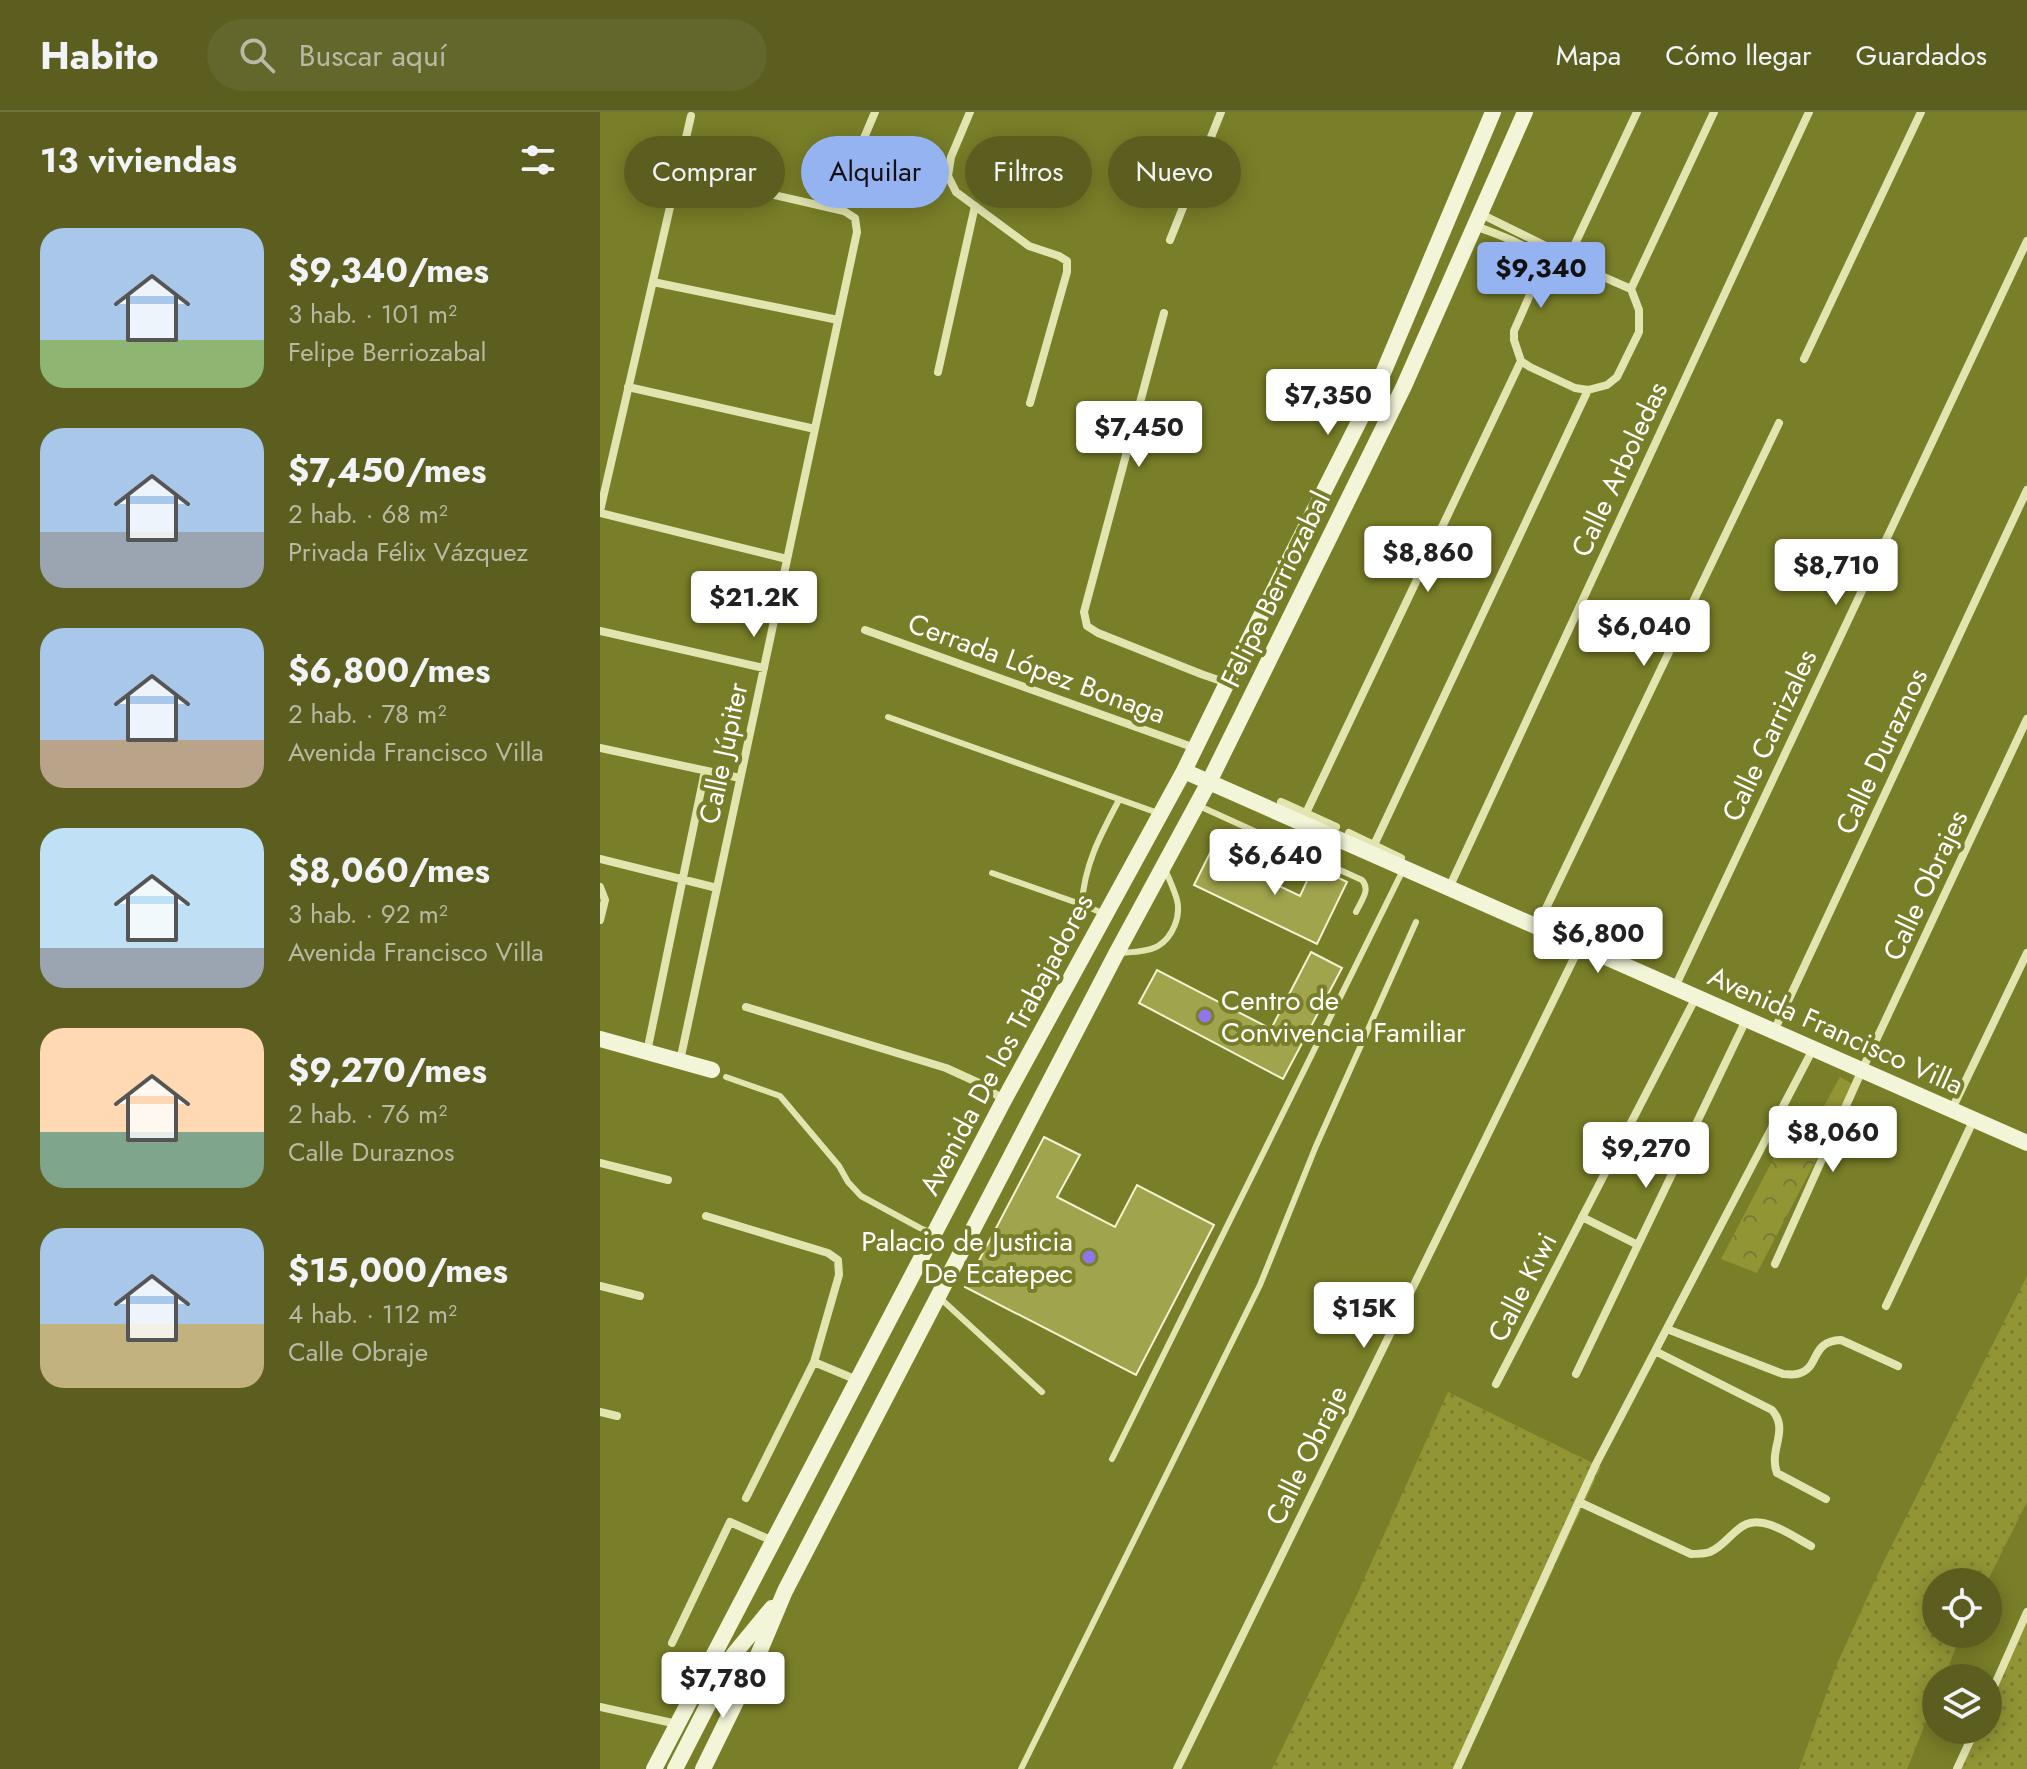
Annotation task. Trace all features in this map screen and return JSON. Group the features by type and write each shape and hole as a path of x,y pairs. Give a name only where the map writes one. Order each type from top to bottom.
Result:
{"main road":[{"name":"Felipe Berriozabal","path":"1184,771 1381,378 1493,112"},
{"name":"Felipe Berriozabal","path":"1209,782 1404,386 1525,112"},
{"name":"Avenida Francisco Villa","path":"1184,771 1403,863 1449,888 2027,1143"},
{"name":"Avenida De los Trabajadores","path":"654,1769 1004,1100 1184,771"},
{"name":"Avenida De los Trabajadores","path":"703,1769 753,1667 785,1591 1116,954 1209,782"},
{"path":"600,1039 719,1074"},
{"path":"675,1769 734,1654 785,1591"}],"street":[{"path":"865,136 875,112"},
{"path":"965,199 956,192 948,176 951,157 970,112"},
{"path":"1170,240 1221,112"},
{"path":"1479,220 1554,250 1567,261 1631,289 1639,310 1639,332 1617,377 1607,385 1588,390 1575,388 1530,367 1521,361 1514,331 1536,281 1567,261 1637,112"},
{"path":"1631,289 1714,112"},
{"name":"Calle Arboledas","path":"1449,888 1809,112"},
{"path":"1804,359 1921,112"},
{"path":"686,136 691,116"},
{"name":"Calle Júpiter","path":"680,1061 857,232 855,218 844,211 785,197"},
{"path":"670,208 600,512 787,559"},
{"path":"938,372 975,208"},
{"path":"978,208 1029,246 1067,261 1067,272 1030,403"},
{"path":"1479,220 1534,253 1546,272"},
{"name":"Calle Carrizales","path":"1675,987 2027,241"},
{"path":"653,282 838,320"},
{"path":"1164,313 1084,612 1087,626 1098,633 1227,683"},
{"path":"1306,813 1521,361"},
{"path":"628,387 815,429"},
{"path":"1374,845 1588,390"},
{"path":"1537,927 1779,423"},
{"name":"Calle Duraznos","path":"1774,1031 2027,490"},
{"name":"Cerrada López Bonaga","path":"865,630 1195,748"},
{"path":"600,631 764,668"},
{"name":"Calle Obrajes","path":"1775,1264 1862,1070 2027,719"},
{"path":"600,748 740,778"},
{"path":"647,1052 705,771"},
{"path":"1281,802 1336,827"},
{"path":"1349,833 1403,863"},
{"path":"600,859 717,888"},
{"path":"600,887 605,900 600,920"},
{"name":"Calle Obraje","path":"1177,1769 1580,945"},
{"path":"1952,1109 2027,953"},
{"name":"Calle Kiwi","path":"1496,1384 1696,997"},
{"path":"746,1007 946,1068 979,1083 1004,1100"},
{"path":"1576,1374 1746,1019"},
{"path":"1457,1769 1596,1464 1813,1048"},
{"path":"1886,1306 1974,1119"},
{"path":"600,1163 668,1180"},
{"path":"706,1216 828,1253 838,1260 839,1275 814,1362 746,1498"},
{"path":"1582,1217 1638,1245"},
{"path":"600,1286 640,1296"},
{"path":"1667,1329 1783,1374 1798,1374 1810,1367 1821,1346 1831,1340 1841,1340 1898,1366"},
{"path":"1655,1351 1772,1410 1779,1418 1780,1429 1774,1465 1777,1473 1826,1499"},
{"path":"814,1362 857,1380"},
{"path":"600,1412 617,1416"},
{"path":"1579,1502 1691,1554 1707,1554 1719,1547 1734,1531 1749,1523 1769,1524 1811,1546"},
{"path":"672,1643 730,1522 773,1541"},
{"path":"2002,1668 2027,1612"},
{"path":"600,1707 677,1724"},
{"path":"1957,1769 1969,1744"}],"lane":[{"path":"888,717 1161,814"},
{"path":"1082,904 1083,883 1092,853 1119,800"},
{"path":"1197,805 1362,880 1367,889 1356,912"},
{"path":"1112,1459 1403,863"},
{"path":"1116,954 1143,951 1159,945 1170,934 1177,921 1178,902 1164,866"},
{"path":"992,873 1105,915"},
{"path":"1021,1769 1260,1285 1316,1146 1416,922"},
{"path":"719,1074 780,1096 861,1196 934,1234"},
{"path":"938,1297 1042,1392"}],"green space":[{"path":"1840,1077 1854,1085 1827,1139 1810,1131"},
{"path":"1792,1123 1827,1139 1757,1273 1721,1259"},
{"path":"2027,1276 2027,1502 1994,1568 1922,1568 1922,1648 1956,1648 1949,1664 1922,1664 1922,1732 1907,1769 1799,1769 1837,1664 1883,1563"},
{"path":"1448,1392 1601,1467 1460,1769 1272,1769 1355,1599"},
{"path":"2027,1610 2027,1769 1955,1769 1966,1744 2002,1744 2002,1665"}],"building":[{"name":"Centro de Convivencia Familiar","path":"1210,853 1300,896 1314,866 1347,882 1317,944 1194,885"},
{"name":"Centro de Convivencia Familiar","path":"1311,952 1342,968 1283,1079 1139,1003 1157,970 1271,1029"},
{"name":"Palacio de Justicia De Ecatepec","path":"1044,1137 1080,1155 1057,1197 1115,1227 1137,1185 1214,1225 1136,1375 965,1287"}],"place":[{"name":"Centro de Convivencia Familiar","path":"1205,1016"},
{"name":"Palacio de Justicia De Ecatepec","path":"1089,1257"}]}
